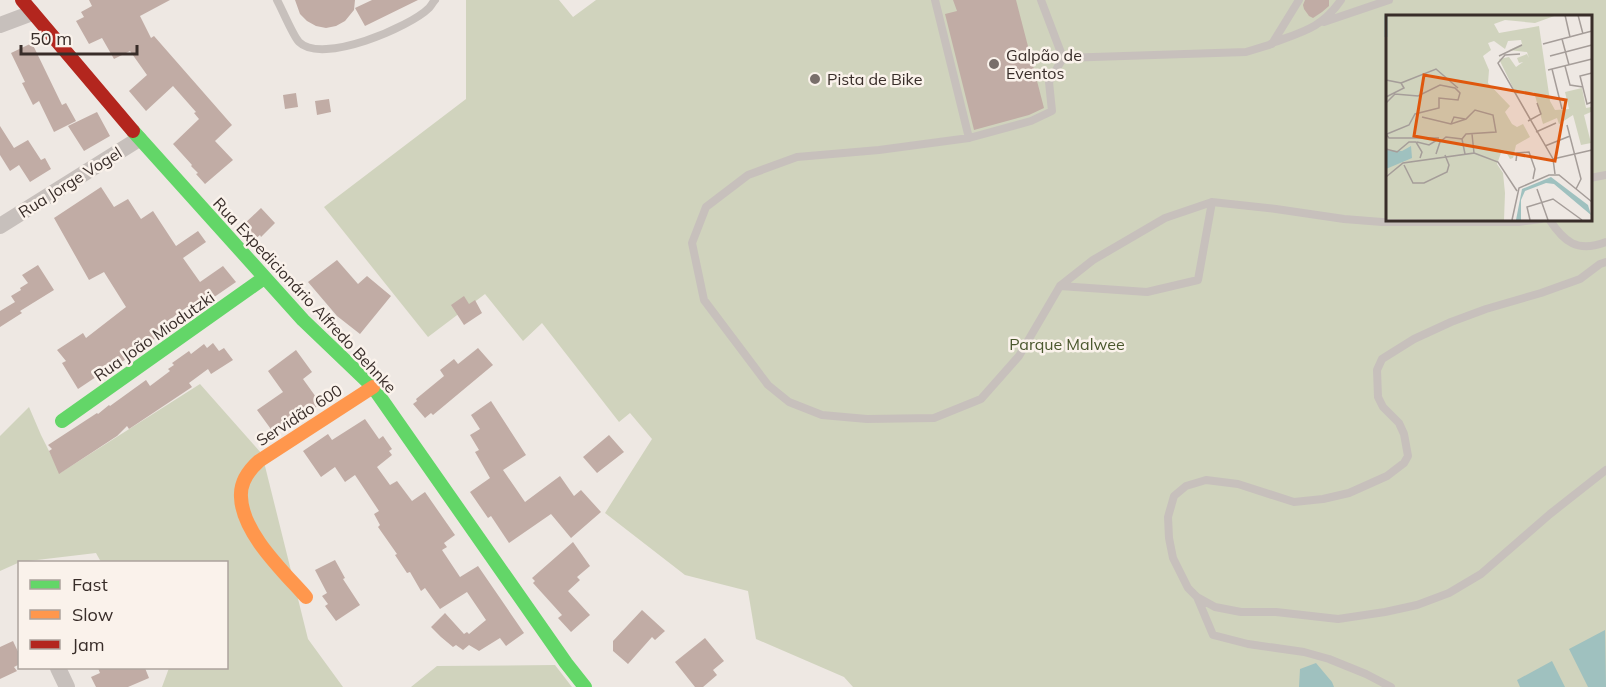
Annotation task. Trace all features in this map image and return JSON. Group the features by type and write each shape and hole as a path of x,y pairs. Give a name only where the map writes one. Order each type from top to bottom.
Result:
{"street":[{"path":"0,25 27,6"},
{"name":"Rua Expedicionário Alfredo Behnke","path":"27,6 140,139 264,278 303,320 373,387 585,687"},
{"name":"Rua Jorge Vogel","path":"0,226 140,139"},
{"name":"Rua João Miodutzki","path":"62,420 264,278"},
{"name":"Servidão 600","path":"306,597 261,543 246,519 240,498 244,482 253,466 269,454 373,387"},
{"path":"58,669 67,687"}],"lane":[{"path":"277,0 299,42 312,48 325,50 370,40 404,25 430,8 435,0"},
{"path":"935,0 969,138"},
{"path":"1041,0 1063,58"},
{"path":"1272,44 1299,0"},
{"path":"1319,24 1341,0"},
{"path":"1063,58 1246,52 1389,0"},
{"path":"1063,58 1049,82 1052,111 1031,121 969,138 879,150 797,157 748,175 706,207 692,243 704,300 768,385 789,402 822,415 867,419 934,418 981,399 1019,356 1060,286 1093,260 1165,218 1212,202 1382,222 1519,222 1534,220"},
{"path":"1591,178 1606,175"},
{"path":"1060,286 1147,292 1198,280 1212,202"},
{"path":"1550,220 1562,237 1569,241 1587,246 1606,242"},
{"path":"1606,262 1570,283 1451,322 1414,339 1383,359 1377,370 1378,397 1383,407 1399,423 1404,434 1408,456 1404,463 1387,476 1349,493 1294,502 1238,484 1206,480 1186,486 1174,496 1168,517 1168,538 1173,558 1188,588 1197,597 1215,607 1241,612 1276,612 1338,619 1385,612 1416,605 1449,593 1481,574 1550,514 1606,470"},
{"path":"1197,597 1213,635 1329,659 1391,687"}],"green space":[{"name":"Parque Malwee","path":"466,0 559,0 573,17 596,0 1606,0 1606,687 853,687 844,677 756,639 748,591 685,575 605,513 652,439 630,413 619,422 542,323 523,341 485,294 428,337 324,207 466,99"},
{"path":"200,384 262,454 308,639 343,687 162,687 169,669 228,669 228,561 100,561 96,553 18,561 0,571 0,436 29,407 60,473"},
{"path":"555,665 572,687 411,687 437,666"}],"water":[{"path":"1605,630 1606,687 1588,687 1569,649"},
{"path":"1552,661 1565,687 1520,687 1517,680"},
{"path":"1316,663 1334,687 1299,687 1300,669"}],"building":[{"path":"89,0 170,0 140,16 151,38 154,36 232,125 215,141 233,160 205,184 173,144 199,119 194,113 196,112 173,86 146,111 129,91 147,75 130,51 114,59 102,38 89,44 76,21 84,17 81,12 92,6"},
{"path":"295,0 355,0 354,10 345,21 326,28 307,21 300,14"},
{"path":"372,0 418,0 365,26 355,8"},
{"name":"Galpão de Eventos","path":"953,0 1016,0 1044,108 1029,115 974,130 945,14 957,11"},
{"path":"1305,0 1329,0 1329,6 1313,18 1304,9"},
{"path":"32,43 62,105 66,103 76,121 54,132 39,101 33,105 11,53"},
{"path":"296,93 298,107 285,109 283,95"},
{"path":"329,99 331,112 317,115 315,101"},
{"path":"97,112 110,136 84,151 68,126"},
{"path":"0,126 14,148 28,140 41,160 45,158 51,169 30,182 19,165 10,171 0,155"},
{"path":"101,187 114,207 128,199 141,219 153,211 176,246 198,231 206,242 183,258 200,282 223,266 236,282 191,313 187,307 161,326 166,331 78,389 62,363 66,361 57,350 83,333 86,338 126,307 104,272 89,280 54,218"},
{"path":"261,208 275,223 261,237 260,235 255,239 242,226"},
{"path":"337,260 358,284 367,276 391,296 360,334 337,316 308,282"},
{"path":"38,265 54,290 20,311 22,313 0,327 0,311 15,302 11,296 28,283 22,275"},
{"path":"464,296 469,304 475,300 482,313 464,325 451,305"},
{"path":"213,343 219,351 224,348 233,360 211,374 208,369 189,383 192,387 129,429 127,426 117,436 59,474 49,451 52,449 48,445 98,414 146,380 150,386 170,371 168,369 174,365 172,363 189,351 191,354 204,344 207,348"},
{"path":"478,348 493,365 433,415 431,413 425,418 413,404 417,401 416,399 444,376 440,370 454,359 458,364"},
{"path":"296,350 312,372 303,379 321,404 301,417 299,413 273,432 257,410 283,392 268,371"},
{"path":"491,401 526,455 503,470 525,502 560,476 574,496 581,490 601,512 571,538 551,514 509,543 491,516 488,518 470,492 490,478 475,452 479,450 470,435 480,429 471,415"},
{"path":"365,419 379,439 383,436 392,449 389,451 392,455 377,467 390,485 397,481 412,501 425,492 455,535 444,543 447,547 442,550 460,577 478,566 524,633 506,646 500,638 479,651 469,645 463,650 456,645 453,647 441,637 431,627 445,613 464,634 467,632 469,634 486,620 467,592 440,609 425,588 421,591 410,572 407,573 395,555 397,554 378,527 380,525 374,514 379,511 355,475 345,482 335,467 321,477 303,451 328,434 332,440"},
{"path":"609,435 624,452 597,473 583,457"},
{"path":"573,542 590,566 577,577 580,580 568,591 590,615 571,632 558,618 562,615 533,583 535,581 532,578"},
{"path":"335,560 345,578 343,579 360,605 336,621 325,606 328,604 322,596 327,593 315,570"},
{"path":"642,610 665,631 655,640 652,637 628,664 613,651 613,641"},
{"path":"705,638 724,661 713,670 717,675 703,687 695,687 675,662"},
{"path":"13,641 18,652 18,665 14,667 17,671 0,679 0,647"},
{"path":"98,669 145,669 149,678 128,687 96,687 91,677 100,673"}],"traffic: fast":[{"path":"133,131 303,320 373,387 585,687"},
{"path":"62,421 264,278"}],"traffic: slow":[{"path":"306,597 256,538 243,511 242,487 249,473 259,461 373,387"}],"traffic: jam":[{"path":"22,0 133,131"}],"place":[{"name":"Galpão de Eventos","path":"994,64"},
{"name":"Pista de Bike","path":"815,79"}]}
